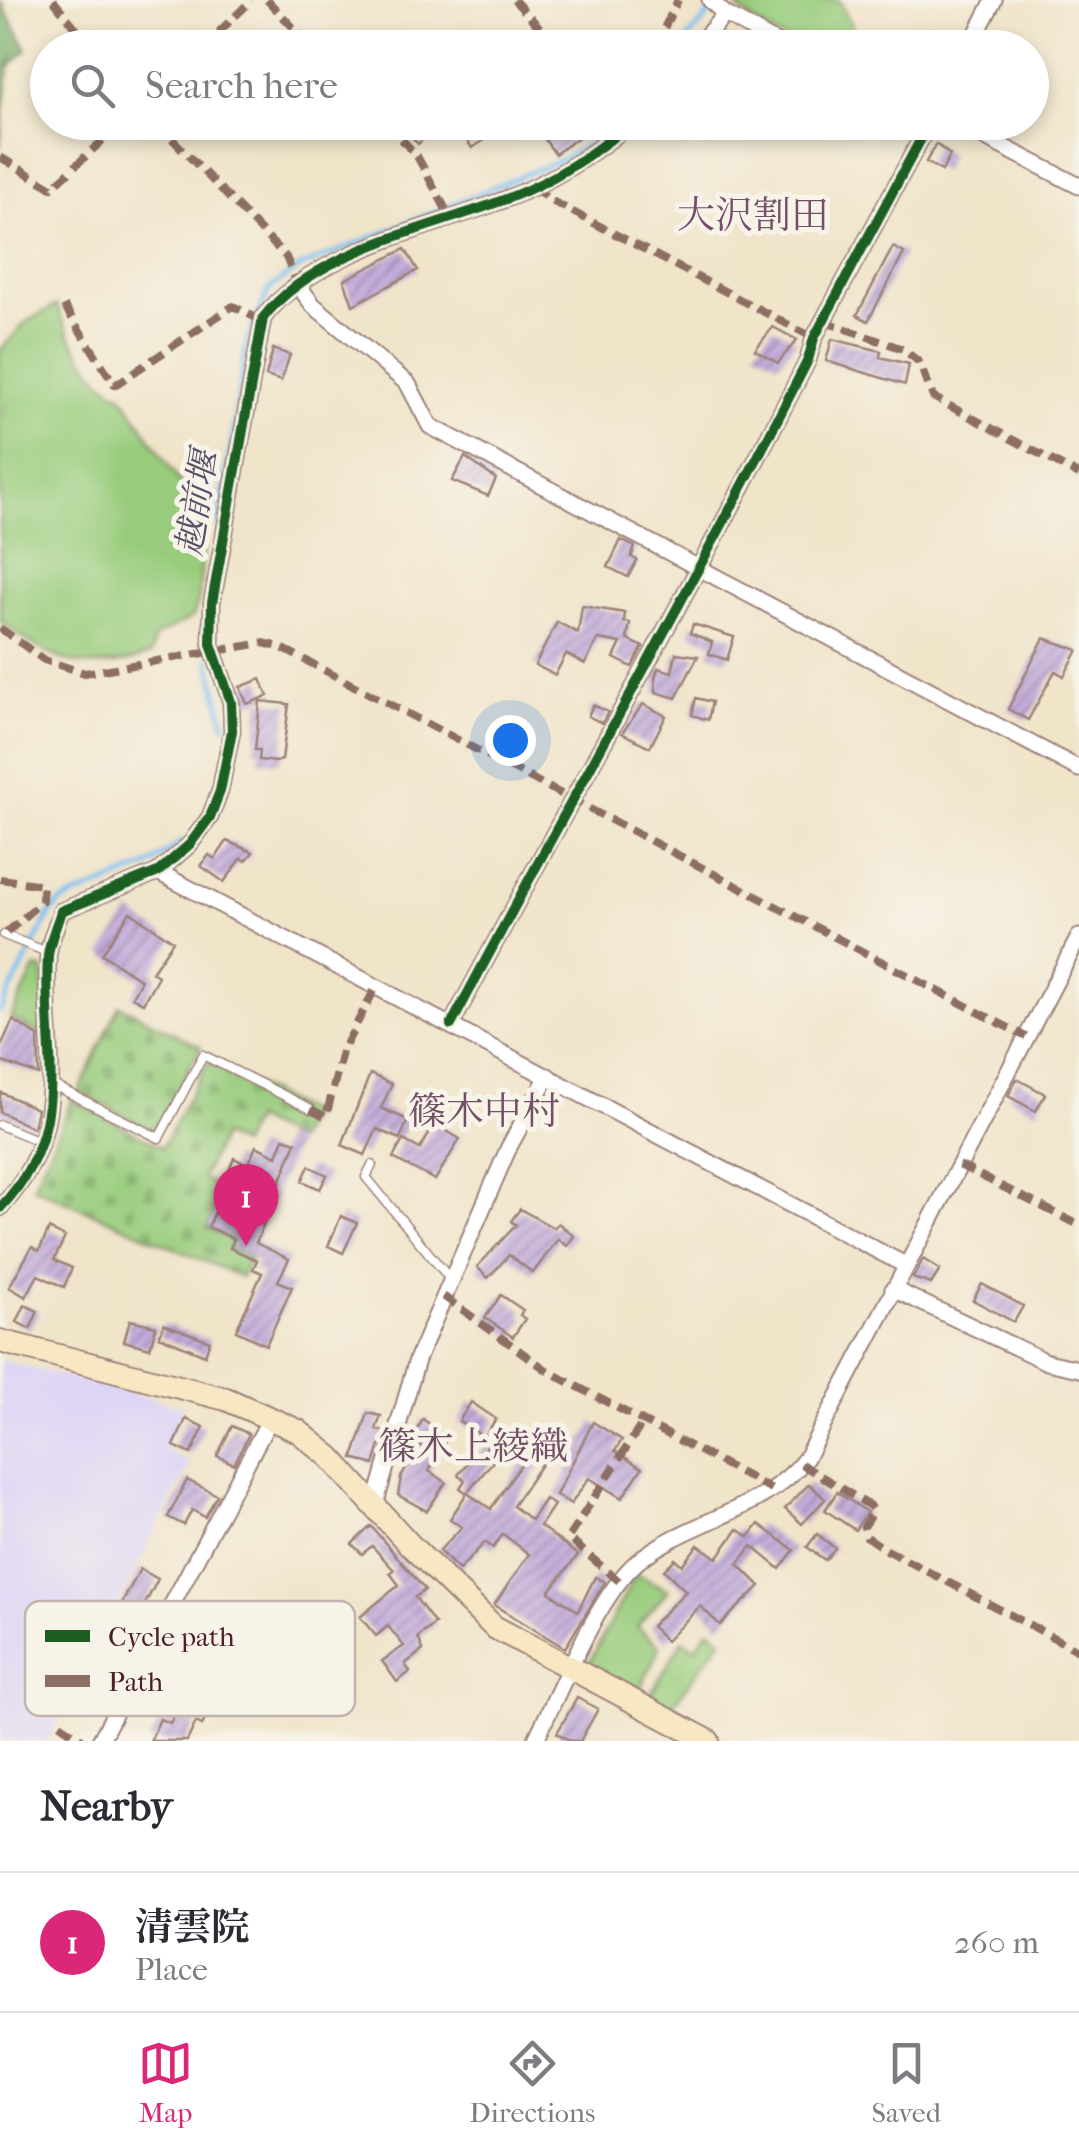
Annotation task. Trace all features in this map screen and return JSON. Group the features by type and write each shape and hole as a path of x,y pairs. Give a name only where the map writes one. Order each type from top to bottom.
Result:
{"street":[{"path":"978,30 994,0"},
{"path":"705,30 716,6 755,30"},
{"path":"0,1208 18,1189 41,1142 54,1085 44,951 61,911 158,872 190,844 210,817 228,759 231,702 210,644 212,603 263,318 297,284 395,239 534,187 611,140"},
{"path":"452,1024 574,793 612,734 700,570 808,360 814,338 920,140"},
{"path":"989,140 1079,186"},
{"path":"297,284 313,305 408,384 430,426 1079,769"},
{"path":"158,872 905,1265"},
{"path":"535,1741 619,1581 638,1562 794,1474 1079,936"},
{"path":"1060,973 1079,980"},
{"path":"375,1505 416,1364 450,1279 509,1147 548,1076"},
{"path":"893,1288 1048,1362 1079,1370"},
{"path":"0,1341 226,1400 271,1417 330,1456 494,1627 708,1741"},
{"path":"174,1601 271,1417"},
{"path":"100,1741 113,1716"}],"lane":[{"path":"4,935 44,951"},
{"path":"54,1085 159,1138 204,1054 311,1109"},
{"path":"0,1124 41,1142"},
{"path":"372,1165 366,1176 368,1185 390,1202 450,1279"}],"shaded area":[{"path":"0,1360 184,1407 164,1449 190,1463 120,1601 25,1601 25,1716 61,1716 48,1741 0,1741"}],"green space":[{"path":"0,0 27,49 9,67 0,147"},
{"path":"743,0 839,0 852,25 850,30 767,30 737,7"},
{"path":"57,305 82,356 101,380 122,395 205,520 199,599 193,617 155,637 151,654 107,665 88,665 53,656 0,621 0,350 26,322"},
{"path":"35,968 43,969 49,1039 11,1018"},
{"path":"119,1005 201,1047 154,1131 79,1092"},
{"path":"208,1061 310,1113 296,1142 254,1119 241,1145 222,1136 202,1178 224,1189 207,1228 233,1239 230,1248 251,1258 241,1277 33,1187 72,1100 162,1147"},
{"path":"636,1574 668,1590 637,1627 660,1646 640,1690 587,1666"},
{"path":"709,1629 722,1639 670,1708 649,1696 683,1640 695,1648"}],"building":[{"path":"467,140 484,140 472,148"},
{"path":"545,140 575,140 555,154"},
{"path":"936,144 950,155 942,171 926,162"},
{"path":"893,247 904,253 868,321 857,315"},
{"path":"405,249 418,270 353,305 344,280"},
{"path":"773,327 797,340 778,363 755,350"},
{"path":"832,339 881,351 880,357 909,364 905,385 826,361"},
{"path":"273,349 290,355 281,381 266,376"},
{"path":"465,457 496,479 488,496 452,481"},
{"path":"621,540 635,547 631,557 637,560 628,577 608,567"},
{"path":"582,606 625,613 624,622 630,623 627,639 643,647 632,667 614,658 621,643 598,639 585,664 566,654 555,675 535,665 557,622 578,633"},
{"path":"693,624 734,637 727,660 709,654 712,642 690,633"},
{"path":"1044,638 1078,650 1064,676 1055,671 1028,720 1008,709"},
{"path":"676,653 698,656 676,698 656,692 655,678 658,668 672,672"},
{"path":"261,679 268,696 247,704 240,687"},
{"path":"696,698 712,702 708,720 692,715"},
{"path":"260,701 289,704 282,760 276,762 259,760 260,750 255,750"},
{"path":"643,704 666,716 650,747 622,733"},
{"path":"593,705 608,712 602,723 588,716"},
{"path":"227,841 253,852 246,861 242,858 224,882 201,866 209,855 215,859"},
{"path":"130,912 173,941 152,972 158,976 143,1003 132,997 141,980 102,954"},
{"path":"13,1020 38,1036 39,1075 0,1061 0,1048"},
{"path":"370,1074 392,1084 381,1108 408,1120 400,1139 377,1129 365,1155 342,1145"},
{"path":"1017,1079 1045,1094 1036,1111 1008,1096"},
{"path":"0,1092 37,1109 33,1128 0,1112"},
{"path":"435,1124 460,1139 435,1180 393,1158 403,1140 420,1149"},
{"path":"284,1138 296,1142 256,1243 289,1259 278,1281 292,1287 266,1345 236,1331 262,1273 253,1269 257,1260 230,1248 234,1239 208,1227 233,1172 229,1170 234,1158 248,1165 256,1146 277,1156"},
{"path":"309,1166 327,1175 320,1189 302,1181"},
{"path":"520,1209 554,1228 558,1223 574,1236 567,1246 558,1239 533,1273 509,1255 488,1278 477,1267 516,1225 511,1221"},
{"path":"341,1216 357,1223 343,1253 328,1246"},
{"path":"49,1229 65,1237 54,1260 72,1268 64,1287 38,1275 26,1297 9,1287 32,1247 39,1251"},
{"path":"923,1259 940,1270 931,1284 913,1278"},
{"path":"982,1284 1023,1306 1014,1322 973,1300"},
{"path":"501,1295 523,1310 520,1315 525,1319 513,1337 485,1318"},
{"path":"25,1305 38,1311 30,1329 17,1322"},
{"path":"130,1320 156,1326 150,1348 124,1341"},
{"path":"164,1324 210,1341 205,1355 159,1336"},
{"path":"471,1402 496,1419 484,1437 459,1421"},
{"path":"368,1413 381,1416 376,1429 384,1432 374,1465 353,1458"},
{"path":"186,1419 204,1427 191,1454 174,1446"},
{"path":"423,1419 447,1438 429,1471 446,1482 427,1511 398,1495 401,1477 421,1446 411,1440"},
{"path":"593,1422 622,1440 615,1451 642,1468 622,1498 589,1478 571,1504 556,1495"},
{"path":"232,1426 249,1434 234,1464 217,1456"},
{"path":"487,1446 499,1454 467,1493 460,1488 465,1480 458,1475 472,1457 477,1461"},
{"path":"532,1448 546,1457 513,1506 531,1520 545,1499 554,1505 540,1526 578,1555 549,1592 578,1611 595,1577 605,1582 565,1648 494,1605 529,1554 503,1534 493,1548 485,1542 459,1570 439,1551 462,1527 450,1519 467,1493 491,1509"},
{"path":"187,1480 217,1495 205,1517 192,1510 184,1525 168,1517"},
{"path":"809,1484 825,1499 802,1524 785,1509"},
{"path":"837,1492 867,1512 855,1530 825,1510"},
{"path":"759,1524 794,1550 780,1569 752,1546 738,1564 760,1586 720,1625 700,1606 666,1641 651,1626 686,1591 664,1570 675,1559 682,1565 698,1545 717,1558 738,1529 749,1537"},
{"path":"371,1526 425,1590 415,1597 435,1624 418,1637 423,1650 405,1664 410,1672 397,1682 382,1661 404,1646 388,1626 376,1636 360,1617 399,1585 390,1573 394,1570 372,1546 362,1554 352,1544"},
{"path":"817,1534 835,1548 825,1560 807,1547"},
{"path":"140,1569 158,1579 147,1601 123,1601"},
{"path":"577,1698 598,1709 580,1741 571,1741 557,1733"},
{"path":"174,1716 207,1716 202,1725 196,1722 187,1741 150,1741 160,1719 170,1723"}],"waterway":[{"name":"越前堰","path":"695,30 714,8"},
{"name":"越前堰","path":"219,525 247,339 270,288 302,266 565,158 596,140"},
{"name":"越前堰","path":"209,659 225,726"},
{"name":"越前堰","path":"0,1011 51,912 61,902 150,865 182,841"}],"marked path":[{"path":"53,0 77,30"},
{"path":"221,30 252,0"},
{"path":"267,0 296,30"},
{"path":"514,0 542,30"},
{"path":"663,30 678,0"},
{"path":"0,157 52,188 103,140"},
{"path":"173,140 286,257 297,284"},
{"path":"402,140 417,156 450,217"},
{"path":"534,187 548,199 814,338"},
{"path":"64,306 115,385 233,306 262,321"},
{"path":"823,321 903,349 919,362 933,397 1079,475"},
{"path":"0,628 44,660 85,673 263,643 280,647 1026,1037"},
{"path":"0,879 43,885 42,901 4,935"},
{"path":"311,1109 326,1117 342,1052 377,985"},
{"path":"959,1165 1079,1225"},
{"path":"443,1296 548,1371 771,1489"},
{"path":"619,1581 568,1538 643,1422"},
{"path":"801,1464 870,1506 873,1510 864,1527 867,1537 1079,1651"},
{"path":"60,1724 85,1741"}],"cycle path":[{"path":"0,1208 24,1178 39,1148 47,1118 48,956 61,911 158,872 190,844 210,817 220,791 232,731 231,702 211,644 212,603 263,318 289,292 319,271 391,238 536,186 608,140"},
{"path":"451,1025 721,527 808,360 814,338 920,140"}],"place":[{"name":"清雲院","path":"246,1246"}],"district":[{"name":"大沢割田","path":"753,215"},
{"name":"篠木中村","path":"484,1111"},
{"name":"篠木上綾織","path":"473,1446"}]}
